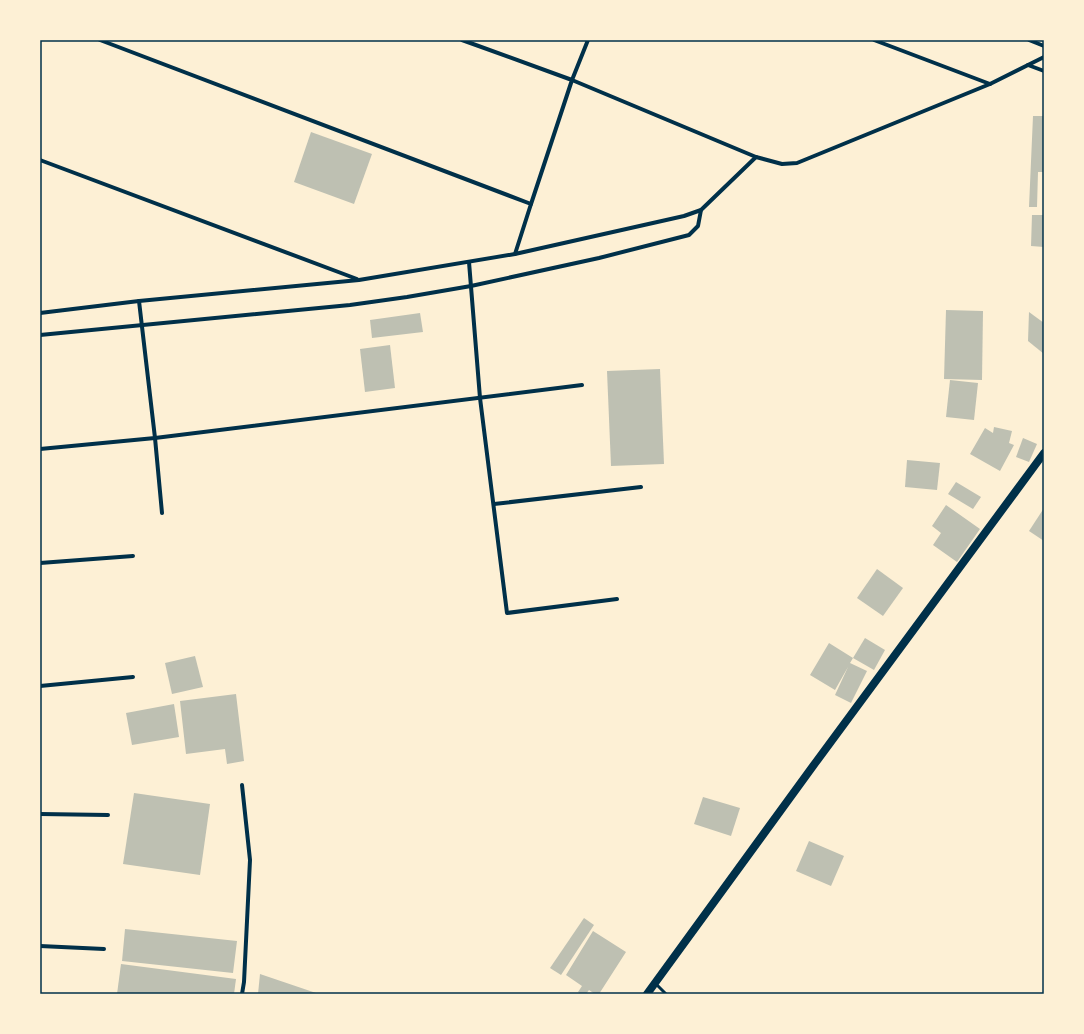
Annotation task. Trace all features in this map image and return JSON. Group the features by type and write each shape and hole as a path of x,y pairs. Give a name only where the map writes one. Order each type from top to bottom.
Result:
{"main road":[{"path":"647,994 1044,453"}],"street":[{"path":"100,40 530,204"},
{"path":"462,40 572,80 756,157 782,164 797,163 990,84 1044,57"},
{"path":"515,254 530,204 572,80 588,40"},
{"path":"874,40 990,84"},
{"path":"1029,40 1044,46"},
{"path":"1028,65 1044,71"},
{"path":"40,313 139,301 359,280 515,254 684,216 701,210 756,157"},
{"path":"40,160 359,280"},
{"path":"40,335 350,305 471,286 599,258 689,235 698,226 701,210"},
{"path":"468,262 480,398 507,613 617,599"},
{"path":"139,301 162,513"},
{"path":"40,449 155,438 582,385"},
{"path":"494,504 641,487"},
{"path":"40,563 133,556"},
{"path":"40,686 133,677"},
{"path":"242,784 250,860 244,982 242,994"},
{"path":"40,814 108,815"},
{"path":"40,946 104,948"}],"lane":[{"path":"655,984 666,994"}],"building":[{"path":"1033,116 1044,116 1044,172 1038,172 1037,207 1029,207"},
{"path":"311,132 372,154 354,204 294,182"},
{"path":"1032,215 1044,215 1044,247 1031,246"},
{"path":"946,310 983,311 982,380 944,379"},
{"path":"1029,312 1044,323 1044,354 1028,341"},
{"path":"420,313 423,332 372,338 370,320"},
{"path":"390,345 395,388 365,392 360,349"},
{"path":"660,369 664,464 611,466 607,371"},
{"path":"950,380 978,383 974,420 946,417"},
{"path":"994,427 1012,431 1009,443 1014,445 1000,471 970,454 985,428 993,433"},
{"path":"1023,438 1037,444 1029,462 1016,457"},
{"path":"907,460 940,463 937,490 905,487"},
{"path":"956,482 981,497 973,509 948,494"},
{"path":"946,505 980,529 957,562 933,545 941,533 932,526"},
{"path":"1044,508 1044,541 1029,531"},
{"path":"877,569 903,588 883,616 857,598"},
{"path":"865,638 885,650 874,670 853,658"},
{"path":"829,643 853,658 850,663 867,671 851,703 835,695 848,667 835,690 810,675"},
{"path":"195,656 203,687 172,694 165,663"},
{"path":"236,694 244,761 227,764 225,749 186,754 180,701"},
{"path":"174,704 179,737 132,745 126,713"},
{"path":"134,793 210,804 200,875 123,864"},
{"path":"703,797 740,808 731,836 694,824"},
{"path":"809,841 844,856 831,886 796,871"},
{"path":"584,918 594,925 561,975 550,968"},
{"path":"125,929 237,941 233,973 122,961"},
{"path":"593,931 626,952 599,994 595,994 589,990 586,994 581,994 578,992 582,986 566,975"},
{"path":"121,964 236,979 234,994 117,994"},
{"path":"260,974 319,994 258,994"}]}
